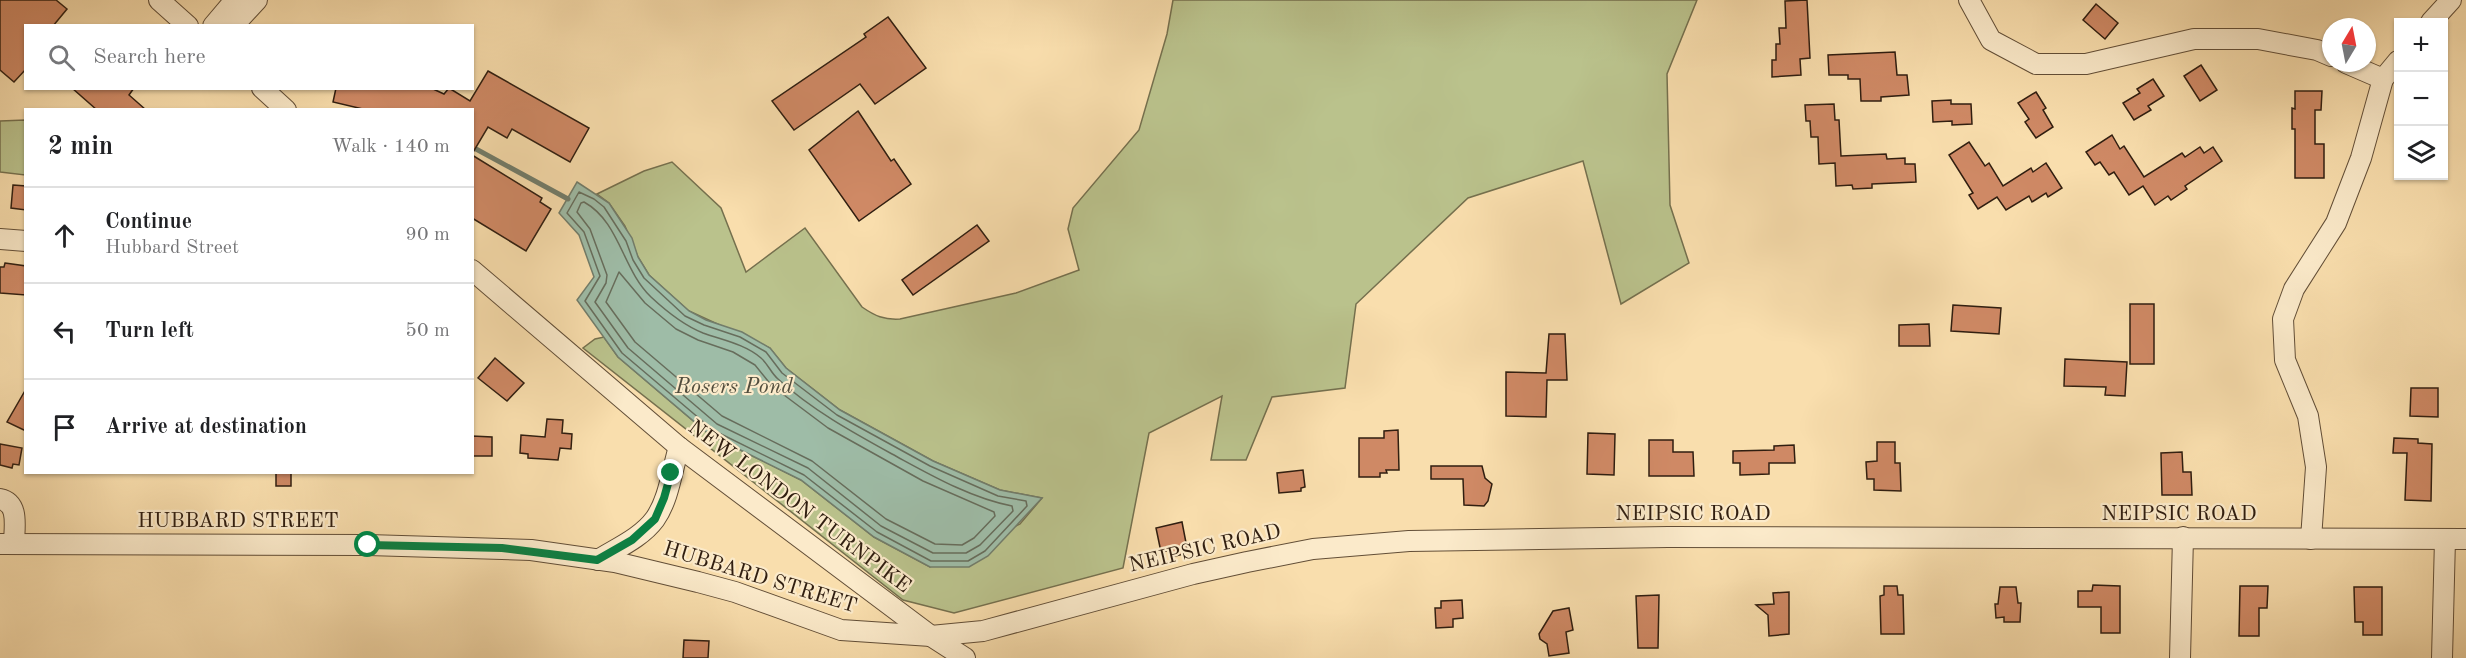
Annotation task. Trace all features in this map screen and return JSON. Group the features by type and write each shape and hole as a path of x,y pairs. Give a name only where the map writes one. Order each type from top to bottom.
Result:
{"street":[{"path":"159,0 186,24"},
{"path":"215,24 236,0"},
{"path":"235,24 256,0"},
{"path":"1969,0 1991,40 2036,64 2086,63 2194,39 2258,39 2322,52"},
{"path":"2435,18 2451,0"},
{"path":"2311,539 2316,467 2308,416 2285,360 2283,319 2294,289 2336,223 2361,158 2383,80 2394,66"},
{"path":"2366,72 2383,80"},
{"path":"264,90 284,108"},
{"path":"0,239 24,241"},
{"name":"NEW LONDON TURNPIKE","path":"474,272 679,447 931,636 965,658"},
{"path":"597,560 632,540 655,519 664,498 679,447"},
{"path":"0,498 9,502 14,510 7,544"},
{"name":"NEIPSIC ROAD","path":"931,636 983,631 1193,574 1313,549 1421,540 1668,537 2466,539"},
{"path":"2180,658 2183,537"},
{"path":"2442,658 2445,539"},
{"name":"HUBBARD STREET","path":"7,544 457,546 531,550 597,560 717,587 841,630 931,636"}],"green space":[{"path":"1173,0 1697,0 1667,74 1670,205 1689,263 1621,304 1583,161 1468,198 1356,304 1345,388 1272,397 1246,460 1211,460 1222,396 1149,433 1123,568 954,613 903,600 583,348 595,339 604,337 618,357 710,435 801,480 874,537 930,567 1020,524 1042,498 1000,490 933,461 840,410 786,368 770,348 689,311 649,275 638,257 625,226 609,203 597,194 644,171 672,162 721,208 746,272 805,228 862,307 884,318 900,319 1016,293 1079,270 1068,229 1073,208 1139,130 1167,34"},
{"path":"24,120 24,175 0,172 0,121"}],"water":[{"name":"Rosers Pond","path":"577,182 609,203 632,238 638,257 649,275 689,311 706,320 742,332 770,348 786,368 840,410 933,461 1000,490 1042,498 988,556 969,567 930,567 874,537 801,480 710,435 618,357 577,300 594,277 579,235 559,213"}],"building":[{"path":"0,0 56,0 67,9 55,24 24,24 24,71 14,82 0,70"},
{"path":"1807,0 1810,58 1800,59 1801,75 1772,77 1772,60 1776,60 1776,44 1780,44 1779,28 1786,28 1785,1"},
{"path":"2096,4 2118,23 2105,39 2083,20"},
{"path":"888,17 926,68 875,104 860,84 794,130 772,101 866,37 864,34"},
{"path":"1895,52 1897,75 1907,75 1909,95 1881,97 1881,101 1861,101 1860,79 1848,79 1848,75 1829,75 1828,55"},
{"path":"2201,65 2217,90 2200,101 2184,76"},
{"path":"488,71 589,128 570,162 512,129 507,138 488,127 474,151 474,108 358,108 333,102 336,90 435,90 444,94 447,90 452,90 470,101"},
{"path":"2153,79 2164,96 2148,106 2151,110 2134,120 2123,103 2140,93 2137,89"},
{"path":"74,90 133,90 129,95 144,108 95,108"},
{"path":"2295,91 2322,91 2321,110 2315,110 2315,144 2324,144 2324,178 2295,178 2295,129 2292,129 2292,108 2295,109"},
{"path":"2036,92 2046,108 2043,110 2053,127 2036,138 2025,122 2029,119 2018,103"},
{"path":"1951,100 1951,104 1971,104 1972,124 1952,125 1952,121 1933,122 1932,101"},
{"path":"1834,104 1835,120 1839,120 1841,156 1886,154 1887,159 1905,158 1905,164 1915,164 1916,182 1872,184 1872,188 1853,189 1852,185 1836,186 1835,163 1819,164 1818,137 1811,137 1810,121 1806,121 1805,105"},
{"path":"858,111 891,161 894,159 911,184 859,221 809,150"},
{"path":"2112,135 2120,149 2124,146 2144,177 2182,153 2185,157 2200,147 2204,153 2213,147 2222,161 2185,186 2187,189 2171,200 2168,196 2155,205 2143,186 2129,195 2114,172 2109,175 2100,162 2095,165 2086,152"},
{"path":"1969,142 1985,166 1989,163 2003,186 2031,168 2033,172 2046,163 2062,188 2048,197 2046,193 2032,202 2029,196 2006,210 1997,197 1978,209 1969,195 1973,193 1949,155"},
{"path":"474,156 542,198 540,202 551,209 526,251 474,219"},
{"path":"13,185 24,186 24,210 11,208"},
{"path":"977,225 989,241 913,295 902,280"},
{"path":"5,263 24,266 24,295 0,293 0,267 4,267"},
{"path":"2130,304 2154,304 2154,364 2130,364"},
{"path":"1953,305 2001,308 1999,334 1951,331"},
{"path":"1929,324 1930,346 1899,346 1899,325"},
{"path":"1549,334 1565,334 1567,380 1547,380 1546,417 1506,416 1506,372 1546,373"},
{"path":"495,358 524,383 507,401 478,378"},
{"path":"2065,359 2127,362 2125,396 2105,395 2106,387 2064,386"},
{"path":"2411,388 2438,388 2438,417 2410,416"},
{"path":"24,392 24,430 7,422"},
{"path":"547,419 563,420 562,433 572,434 571,449 560,448 558,460 528,458 528,454 520,453 521,435 545,437"},
{"path":"1398,430 1399,470 1386,470 1387,473 1380,473 1380,477 1359,477 1359,438 1384,438 1384,431"},
{"path":"1588,433 1615,434 1614,475 1587,474"},
{"path":"474,436 492,437 492,456 474,456"},
{"path":"2394,438 2418,439 2418,443 2432,444 2431,501 2405,500 2407,453 2393,453"},
{"path":"1649,440 1673,440 1673,452 1693,452 1694,476 1649,476"},
{"path":"1877,442 1895,442 1895,463 1900,463 1901,491 1874,490 1874,479 1867,479 1866,462 1877,461"},
{"path":"0,444 22,448 19,465 13,464 12,468 0,465"},
{"path":"1794,445 1795,463 1769,463 1769,474 1740,475 1740,463 1733,463 1733,451 1774,450 1774,446"},
{"path":"2182,452 2183,472 2191,472 2192,495 2162,495 2161,453"},
{"path":"1431,466 1482,466 1485,478 1492,484 1488,501 1484,506 1464,505 1463,479 1431,479"},
{"path":"1303,470 1305,487 1301,488 1301,491 1279,493 1277,473"},
{"path":"276,474 291,474 291,486 276,486"},
{"path":"1182,522 1188,553 1171,557 1170,550 1161,552 1156,528"},
{"path":"2093,585 2120,586 2120,633 2101,633 2101,607 2078,607 2078,591 2092,591"},
{"path":"1884,586 1897,586 1898,595 1903,595 1904,634 1881,634 1880,596 1884,595"},
{"path":"2240,586 2268,586 2267,608 2259,608 2259,636 2239,636"},
{"path":"2000,587 2016,587 2018,603 2021,603 2020,622 2004,622 2004,617 1996,618 1995,604 1998,604"},
{"path":"2354,587 2382,587 2382,635 2363,635 2363,622 2355,622"},
{"path":"1789,592 1789,634 1769,636 1768,615 1756,605 1774,604 1773,593"},
{"path":"1659,595 1658,648 1638,648 1636,596"},
{"path":"1462,600 1463,618 1453,619 1453,627 1436,628 1435,608 1441,608 1441,601"},
{"path":"1569,608 1573,630 1566,632 1569,653 1549,656 1547,644 1540,639 1539,634 1553,611"},
{"path":"684,640 709,641 708,658 683,658"}],"waterway":[{"path":"476,149 568,199"}],"route":[{"path":"368,545 502,548 597,560 632,540 655,519 661,508 671,473"}]}
